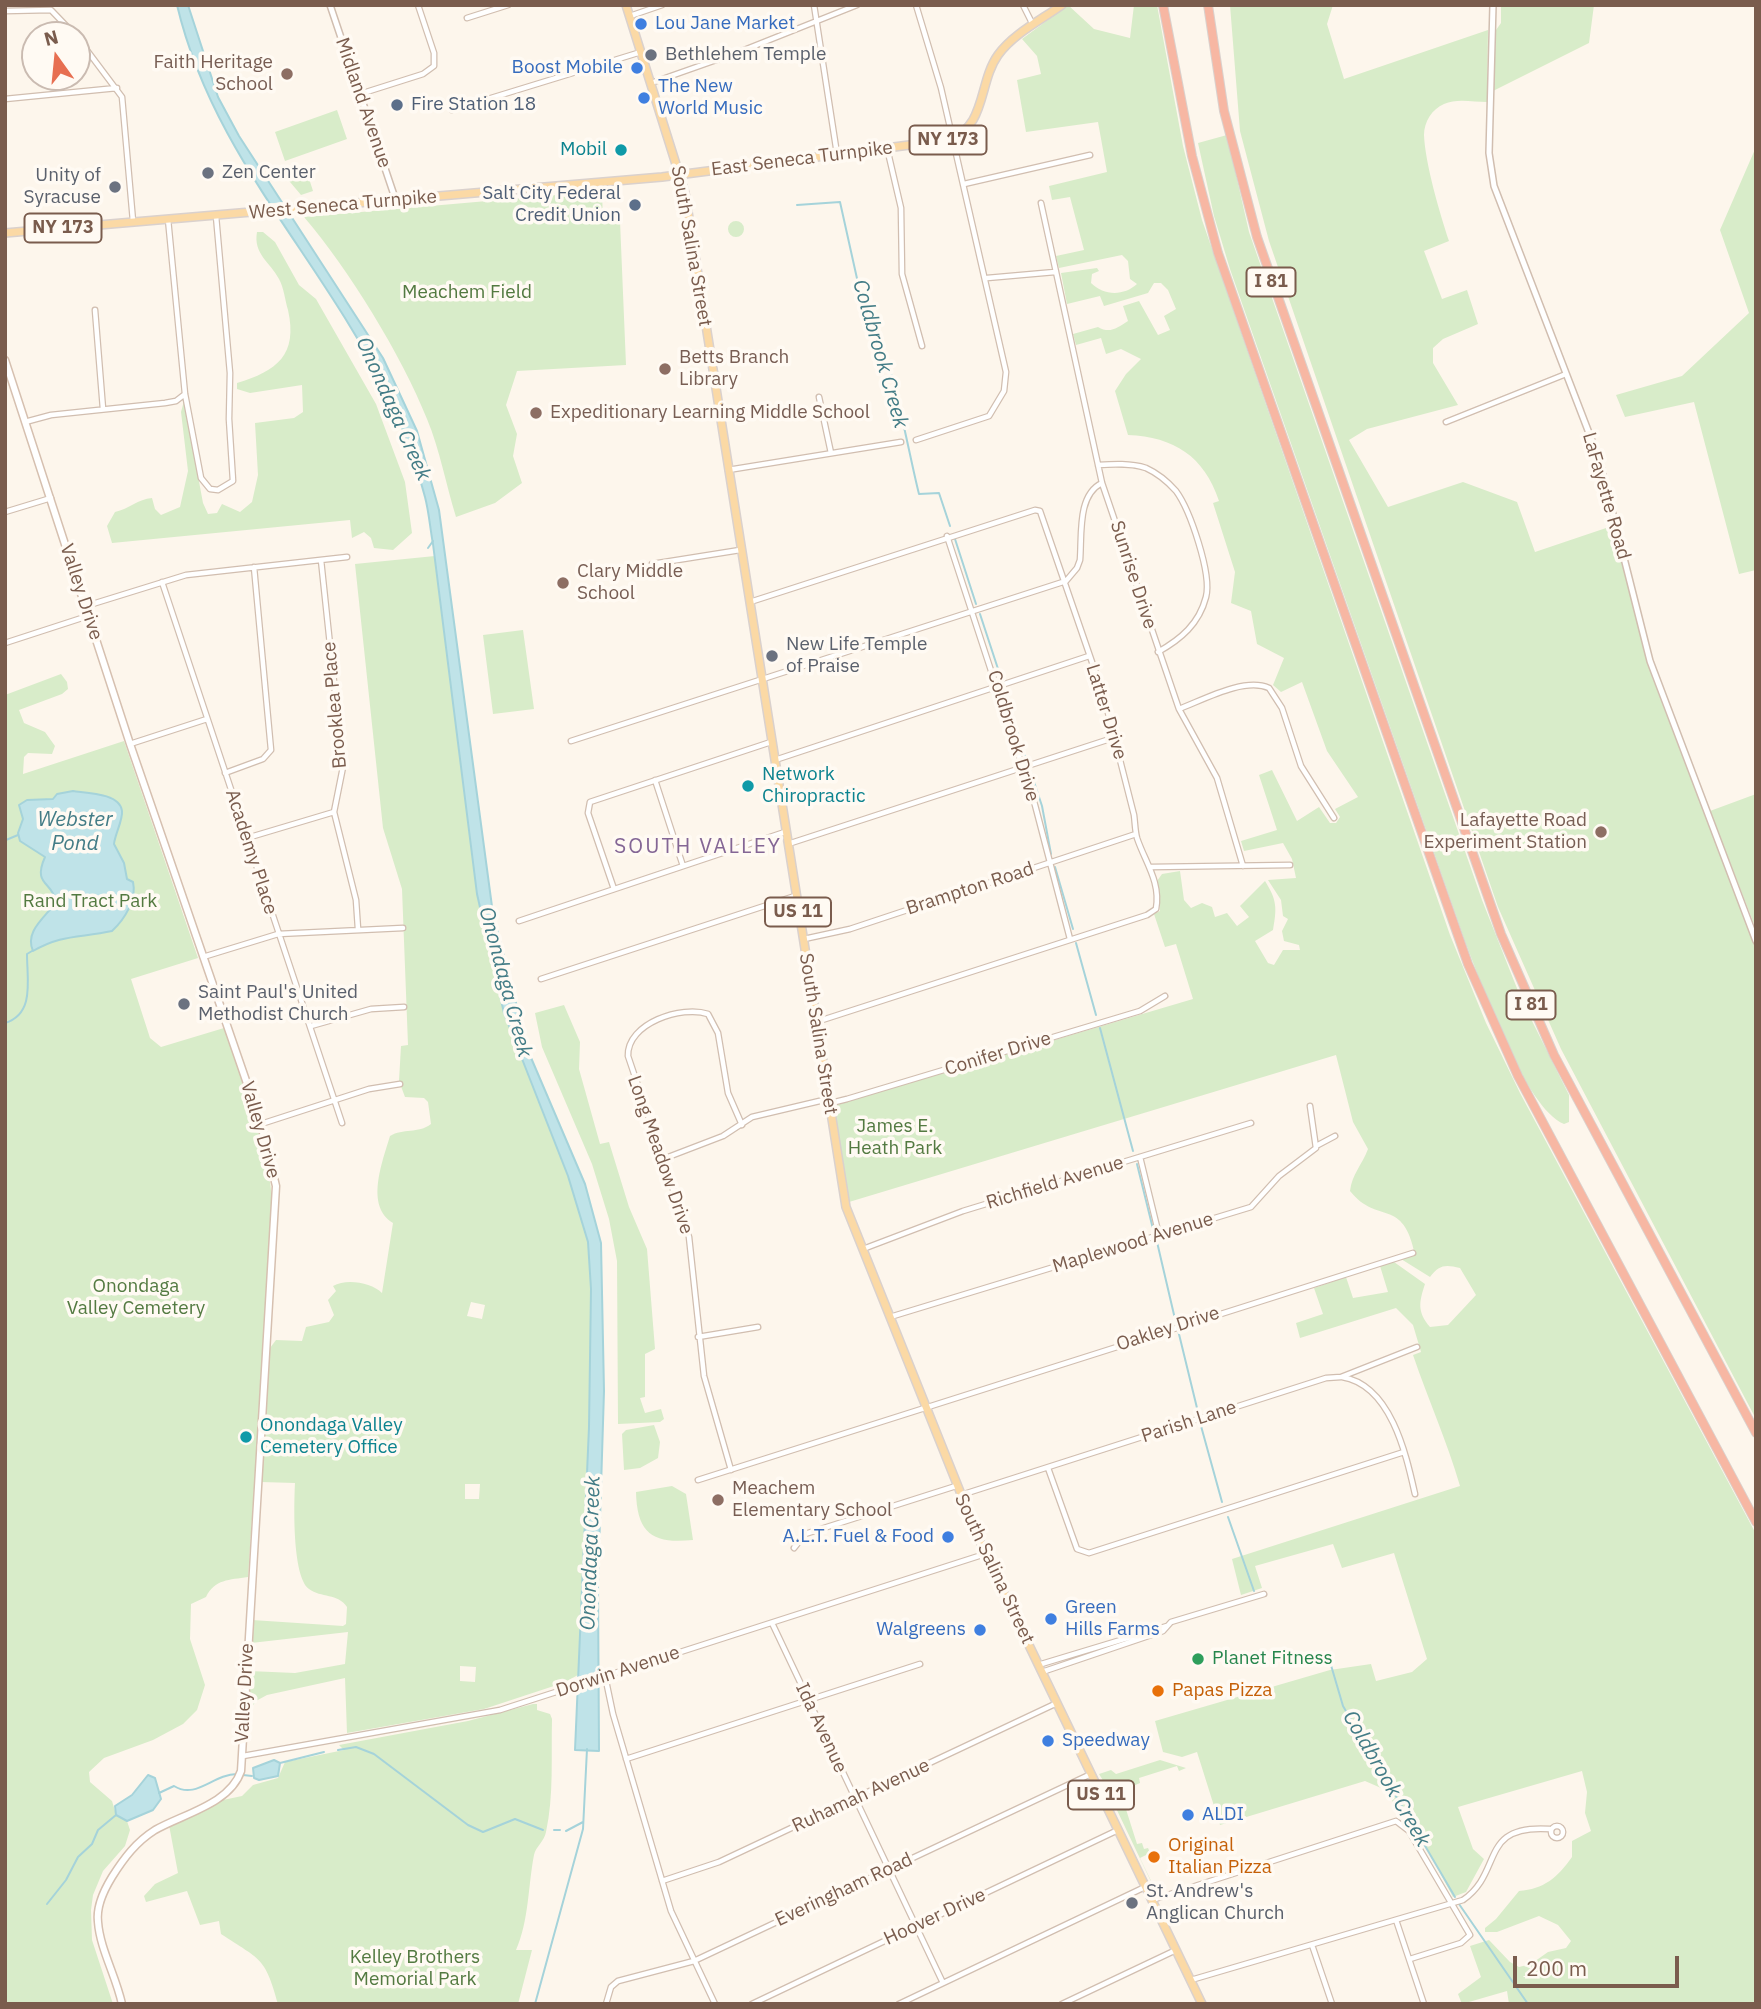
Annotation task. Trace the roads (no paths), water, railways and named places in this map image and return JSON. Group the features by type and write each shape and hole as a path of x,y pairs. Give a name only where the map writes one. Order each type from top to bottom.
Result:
{"highway":[{"name":"I 81","path":"1163,5 1192,156 1218,253 1468,964 1503,1044 1563,1161 1756,1522"},
{"name":"I 81","path":"1208,5 1224,111 1257,237 1501,934 1553,1055 1756,1433"}],"main road":[{"name":"South Salina Street","path":"626,5 681,174 846,1207 985,1555 1202,2004"},
{"name":"NY 173","path":"952,139 972,125 996,57 1062,5"},
{"name":"East Seneca Turnpike","path":"681,174 952,139"},
{"name":"West Seneca Turnpike","path":"5,233 396,201 681,174"},
{"name":"Valley Drive","path":"5,360 130,744 261,1124 275,1174 276,1219 251,1572 243,1756 239,1774 221,1797 136,1843 115,1872 101,1898 98,1924 122,2004"}],"street":[{"name":"Midland Avenue","path":"330,5 396,201"},
{"path":"360,94 423,74 435,65 418,5"},
{"path":"467,18 508,5"},
{"path":"629,16 662,5"},
{"path":"814,5 837,154"},
{"path":"651,83 739,52 857,5"},
{"path":"916,5 935,65 987,278 1006,383 999,402 989,416 916,440"},
{"path":"1023,5 1033,26"},
{"name":"LaFayette Road","path":"1493,5 1490,171 1504,217 1599,459 1650,661 1756,941"},
{"path":"5,10 51,10 62,21"},
{"path":"452,110 641,52"},
{"path":"91,55 117,88 124,108 133,221"},
{"path":"5,99 117,88"},
{"path":"887,148 901,208 904,282 922,346"},
{"path":"964,184 1090,155"},
{"name":"Sunrise Drive","path":"1041,203 1102,483 1158,652 1179,709 1217,779 1243,866"},
{"path":"168,219 185,394 201,478 210,489 224,489 233,481 229,419 230,373 216,216"},
{"path":"987,278 1055,272"},
{"path":"95,310 103,409"},
{"path":"1446,422 1566,374"},
{"path":"25,422 51,415 165,403 176,401 185,394"},
{"path":"819,397 831,453"},
{"path":"727,471 901,442"},
{"path":"1098,465 1138,466 1162,477 1182,500 1207,573 1207,596 1193,626 1158,652"},
{"path":"571,741 1066,581 1074,573 1080,560 1085,502 1091,489 1102,483"},
{"path":"5,512 51,498"},
{"name":"Latter Drive","path":"947,536 1035,510 1043,515 1116,737 1135,815 1136,834 1151,867 1156,909 1147,915 1070,939"},
{"path":"749,603 947,536"},
{"name":"Coldbrook Drive","path":"947,536 1023,766 1070,939"},
{"path":"652,564 740,550"},
{"path":"86,606 186,575 348,558"},
{"name":"Brooklea Place","path":"321,560 343,767 334,812 356,900 358,929"},
{"path":"225,773 263,759 271,750 254,567"},
{"name":"Academy Place","path":"162,582 342,1123"},
{"path":"5,643 89,616"},
{"path":"774,760 1089,656"},
{"path":"1179,709 1242,687 1255,684 1269,688 1282,708 1301,766 1334,818"},
{"path":"130,744 207,719"},
{"path":"788,844 1116,737"},
{"path":"614,889 589,813 590,802 771,743"},
{"path":"655,780 683,866"},
{"path":"247,838 334,812"},
{"path":"519,920 785,832"},
{"name":"Brampton Road","path":"803,939 850,929 1136,834"},
{"path":"1151,867 1290,865"},
{"path":"541,979 795,896"},
{"path":"203,957 278,934 403,928"},
{"path":"816,1022 1070,939"},
{"name":"Conifer Drive","path":"663,1159 723,1136 752,1117 773,1110 828,1099 835,1102 847,1099 1140,1011 1165,996"},
{"path":"311,1026 371,1009 404,1007"},
{"name":"Long Meadow Drive","path":"731,1470 704,1376 689,1237 628,1056 628,1045 634,1035 650,1023 697,1012 708,1014 718,1033 727,1093 742,1125"},
{"path":"261,1124 335,1099 400,1084"},
{"path":"1310,1106 1317,1145"},
{"name":"Richfield Avenue","path":"862,1250 939,1219 1251,1123"},
{"name":"Maplewood Avenue","path":"889,1317 1251,1207 1279,1176 1317,1145 1335,1136"},
{"path":"1140,1157 1159,1235"},
{"name":"Oakley Drive","path":"698,1480 1413,1253"},
{"path":"698,1337 758,1326"},
{"name":"Parish Lane","path":"960,1495 1326,1378 1341,1377 1417,1347"},
{"path":"1341,1377 1364,1386 1386,1410 1404,1452 1415,1494"},
{"path":"1048,1468 1077,1549 1083,1553 1105,1550 1404,1452"},
{"path":"794,1548 805,1534 956,1486"},
{"name":"Dorwin Avenue","path":"243,1756 500,1710 985,1555"},
{"path":"1040,1668 1163,1631 1167,1626 1264,1594"},
{"name":"Ida Avenue","path":"772,1623 943,1983"},
{"path":"626,1759 920,1664"},
{"path":"605,1676 626,1759 671,1911 715,2004"},
{"name":"Ruhamah Avenue","path":"662,1881 719,1862 1057,1703"},
{"name":"Everingham Road","path":"606,2004 608,1993 618,1981 694,1961 1091,1774"},
{"path":"1152,1900 1396,1821 1409,1831 1468,1930 1469,1939 1410,1959"},
{"path":"1191,1980 1451,1904 1472,1893 1499,1842 1520,1831 1550,1829"},
{"name":"Hoover Drive","path":"751,2004 1118,1830"},
{"path":"899,2004 1145,1887"},
{"path":"1396,1920 1424,2004"},
{"path":"1312,1945 1332,2004"},
{"path":"1062,2004 1175,1950"}],"water":[{"path":"177,5 188,5 218,97 239,136 383,358 417,431 439,510 493,914 529,1053 585,1184 601,1243 604,1391 598,1584 599,1751 575,1750 589,1427 591,1289 588,1242 568,1176 504,1013 477,894 428,508 413,457 386,392 360,343 242,159 216,111 194,60"},
{"name":"Webster Pond","path":"73,791 109,797 120,805 122,815 114,844 124,863 127,879 133,882 132,902 112,931 62,939 33,951 31,937 56,902 42,878 45,857 20,841 18,833 23,819 19,805 27,800 53,799 57,794"},
{"path":"274,1760 280,1763 278,1776 259,1780 254,1778 253,1768"},
{"path":"148,1775 155,1778 161,1799 153,1810 127,1821 116,1815 115,1806 132,1795"}],"waterway":[{"name":"Coldbrook Creek","path":"797,205 840,202 862,301 872,317 889,365 919,494 939,493 950,526"},
{"name":"Coldbrook Creek","path":"955,539 976,604"},
{"path":"428,548 433,541"},
{"name":"Coldbrook Creek","path":"980,614 1001,678"},
{"name":"Coldbrook Creek","path":"1004,689 1026,759"},
{"name":"Coldbrook Creek","path":"1030,770 1042,806 1051,854"},
{"path":"6,840 18,835"},
{"name":"Coldbrook Creek","path":"1055,867 1073,929"},
{"name":"Coldbrook Creek","path":"1076,943 1096,1015"},
{"path":"5,1023 15,1019 25,1004 28,985 27,954 32,951"},
{"name":"Coldbrook Creek","path":"1100,1028 1133,1151"},
{"name":"Coldbrook Creek","path":"1137,1164 1153,1229"},
{"name":"Coldbrook Creek","path":"1157,1242 1175,1319"},
{"name":"Coldbrook Creek","path":"1178,1330 1197,1408"},
{"name":"Coldbrook Creek","path":"1201,1426 1222,1502"},
{"name":"Coldbrook Creek","path":"1228,1517 1254,1591"},
{"name":"Coldbrook Creek","path":"1328,1655 1343,1706 1455,1897"},
{"path":"338,1750 356,1747 374,1754 468,1825 483,1832 515,1819 543,1830"},
{"name":"Onondaga Creek","path":"535,2004 583,1829 587,1749"},
{"path":"280,1763 324,1752"},
{"path":"159,1793 174,1786 190,1790 237,1774"},
{"path":"243,1775 252,1776"},
{"path":"47,1904 66,1880 78,1857 92,1844 98,1830 116,1815"},
{"path":"566,1831 583,1822"},
{"path":"554,1830 560,1830"},
{"name":"Coldbrook Creek","path":"1459,1904 1528,2004"}],"place":[{"name":"Lou Jane Market","path":"641,24"},
{"name":"Bethlehem Temple","path":"651,55"},
{"name":"Boost Mobile","path":"637,68"},
{"name":"Faith Heritage School","path":"287,74"},
{"name":"The New World Music","path":"644,98"},
{"name":"Fire Station 18","path":"397,105"},
{"name":"Mobil","path":"621,150"},
{"name":"Zen Center","path":"208,173"},
{"name":"Unity of Syracuse","path":"115,187"},
{"name":"Salt City Federal Credit Union","path":"635,205"},
{"name":"Betts Branch Library","path":"665,369"},
{"name":"Expeditionary Learning Middle School","path":"536,413"},
{"name":"Clary Middle School","path":"563,583"},
{"name":"New Life Temple of Praise","path":"772,656"},
{"name":"Network Chiropractic","path":"748,786"},
{"name":"Lafayette Road Experiment Station","path":"1601,832"},
{"name":"Saint Paul's United Methodist Church","path":"184,1004"},
{"name":"Onondaga Valley Cemetery Office","path":"246,1437"},
{"name":"Meachem Elementary School","path":"718,1500"},
{"name":"A.L.T. Fuel & Food","path":"948,1537"},
{"name":"Green Hills Farms","path":"1051,1619"},
{"name":"Walgreens","path":"980,1630"},
{"name":"Planet Fitness","path":"1198,1659"},
{"name":"Papas Pizza","path":"1158,1691"},
{"name":"Speedway","path":"1048,1741"},
{"name":"ALDI","path":"1188,1815"},
{"name":"Original Italian Pizza","path":"1154,1857"},
{"name":"St. Andrew's Anglican Church","path":"1132,1903"}],"district":[{"name":"SOUTH VALLEY","path":"698,847"}],"park label":[{"name":"Meachem Field","path":"467,293"},
{"name":"Rand Tract Park","path":"90,902"},
{"name":"James E. Heath Park","path":"895,1138"},
{"name":"Onondaga Valley Cemetery","path":"136,1298"},
{"name":"Kelley Brothers Memorial Park","path":"415,1969"}]}
